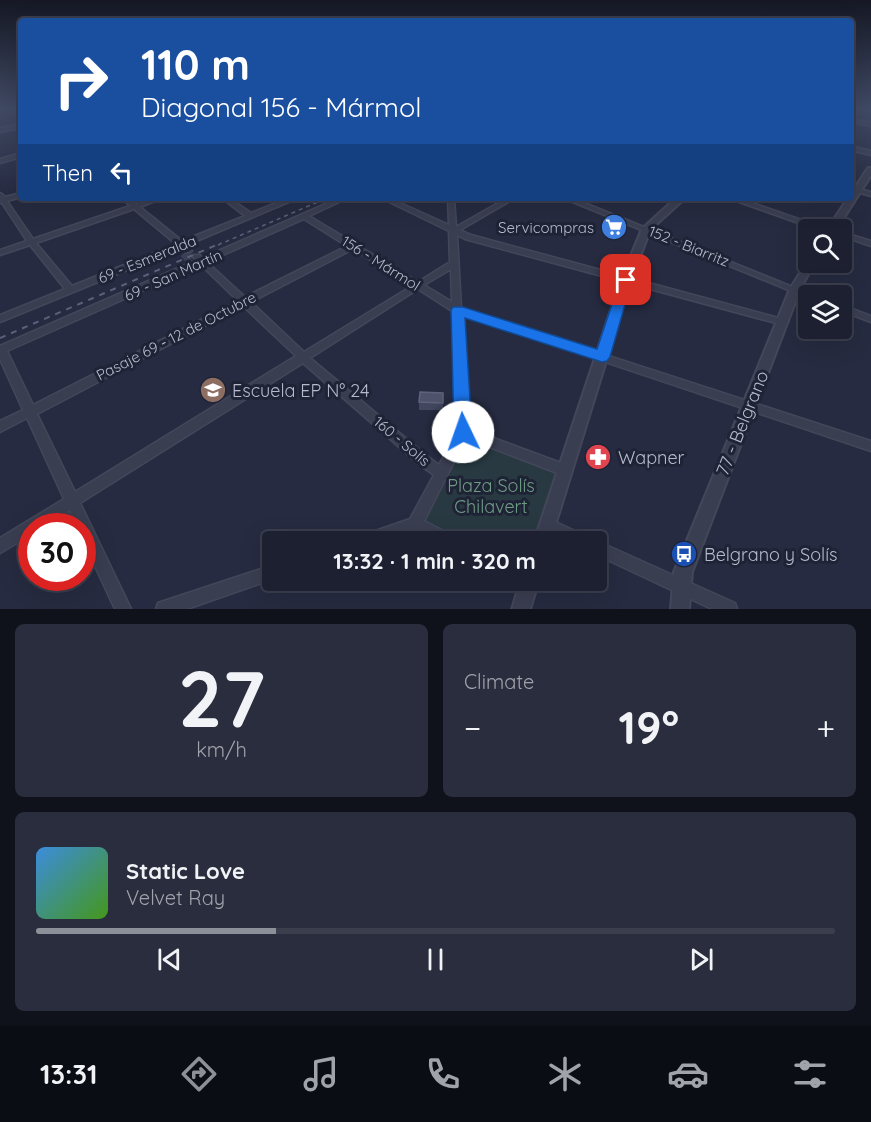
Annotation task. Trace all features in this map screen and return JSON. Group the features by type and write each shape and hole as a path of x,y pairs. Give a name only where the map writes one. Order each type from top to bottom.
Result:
{"street":[{"path":"854,149 871,153"},
{"path":"0,161 18,156"},
{"path":"871,170 854,189 871,194"},
{"path":"18,196 1,199 31,242 70,290"},
{"name":"160 - Solís","path":"128,201 191,254 304,357 424,461 441,473"},
{"path":"0,253 151,201"},
{"path":"229,201 250,216"},
{"name":"69 - Esmeralda","path":"0,319 130,265 191,254 250,216 288,201"},
{"name":"69 - San Martín","path":"1,350 145,288 191,254 251,241 338,201"},
{"path":"390,201 453,232 783,322"},
{"path":"395,531 415,524 463,432 451,201"},
{"path":"453,232 507,201"},
{"name":"152 - Biarritz","path":"574,201 798,290"},
{"path":"545,531 626,280 646,229 678,201"},
{"path":"740,201 798,220"},
{"path":"836,219 847,201"},
{"name":"156 - Mármol","path":"304,216 458,310 871,446"},
{"path":"852,237 871,244"},
{"name":"Pasaje 69 - 12 de Octubre","path":"0,427 353,246"},
{"path":"0,546 454,263"},
{"name":"77 - Belgrano","path":"680,609 680,586 683,572 795,289 804,273"},
{"path":"852,312 871,319"},
{"path":"1,350 123,609"},
{"path":"463,432 565,470"},
{"path":"415,524 429,531"},
{"path":"547,525 560,531"},
{"path":"607,553 729,609"},
{"path":"164,609 262,576"},
{"path":"521,609 526,591"}],"green space":[{"name":"Plaza Solís Chilavert","path":"467,435 555,472 536,531 444,531 424,521"}],"building":[{"path":"420,392 443,393 443,403 419,402"}],"tunnel":[{"path":"184,253 190,260"}],"railway":[{"path":"218,245 320,201"},
{"path":"0,338 221,243"}],"place":[{"name":"Servicompras","path":"614,227"},
{"name":"Escuela EP N° 24","path":"213,390"},
{"name":"Wapner","path":"598,457"},
{"name":"Belgrano y Solís","path":"684,554"}],"route":[{"path":"463,432 458,310 602,357 626,280"}]}
